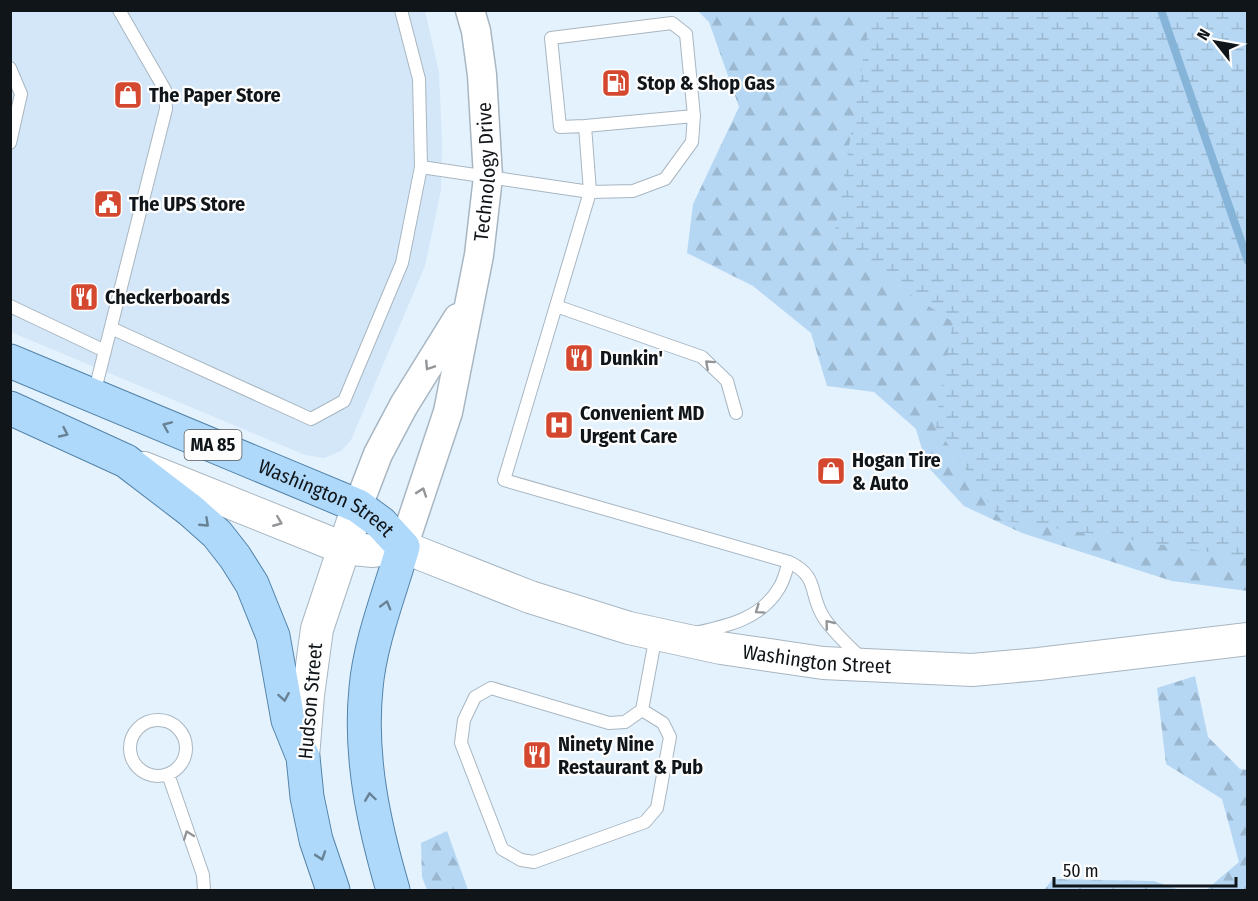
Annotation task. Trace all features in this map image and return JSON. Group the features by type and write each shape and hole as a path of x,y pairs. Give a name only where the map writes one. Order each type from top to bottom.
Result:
{"main road":[{"name":"Washington Street","path":"10,361 358,506 381,523 403,547 530,597 629,628 773,657 823,663 972,670 1248,639"},
{"name":"Washington Street","path":"10,408 126,461 343,548 373,551 403,547"},
{"path":"126,461 190,510 217,534 252,584 273,636 288,720 303,757"},
{"name":"Hudson Street","path":"333,891 316,840 307,797 303,757 317,629 358,506"},
{"path":"393,891 373,817 364,725 370,665 403,547"}],"street":[{"name":"Technology Drive","path":"403,547 448,412 479,255 488,177 482,75 476,31 470,10"},
{"name":"Technology Drive","path":"358,506 378,454 404,405 470,298"}],"lane":[{"path":"94,395 166,109 165,90 119,10"},
{"path":"111,328 311,419 344,401 402,263 421,167 419,79 401,10"},
{"path":"421,167 590,192 633,191 665,179 692,142 694,116 686,33 672,23 551,38 560,127 694,116"},
{"path":"10,68 21,94 10,143"},
{"path":"585,126 590,192 504,480 789,561 803,568 810,579 822,615 828,625 869,666"},
{"path":"10,306 105,351"},
{"path":"556,306 702,357 727,381 736,413"},
{"path":"642,710 663,723 670,737 657,807 645,822 534,862 520,860 502,849 461,743 464,720 475,697 491,688 609,723 625,722 642,710 665,636 732,625 758,612 780,587 789,561"},
{"path":"157,720 174,725 184,739 186,747 182,764 168,774 149,775 135,763 131,754 134,735 140,728 157,720"},
{"path":"168,774 203,875 204,891"}],"shaded area":[{"path":"11,11 425,11 439,72 441,190 425,266 351,440 341,451 324,458 305,455 11,332"}],"green space":[{"path":"698,11 1247,11 1247,591 1172,581 1022,533 964,506 927,466 916,429 874,392 827,386 811,333 753,286 687,253 693,204 739,107 709,22"},
{"path":"871,11 1247,11 1247,558 1001,520 935,426 953,322 833,244"},
{"path":"1195,676 1208,737 1240,769 1247,770 1247,890 1206,890 1239,862 1222,799 1166,764 1157,688"},
{"path":"447,831 468,890 427,890 422,877 421,843"},
{"path":"1053,879 1154,881 1180,890 1044,890"}],"waterway":[{"path":"1161,10 1248,261"}],"place":[{"name":"Stop & Shop Gas","path":"616,83"},
{"name":"The Paper Store","path":"128,95"},
{"name":"The UPS Store","path":"108,204"},
{"name":"Checkerboards","path":"84,297"},
{"name":"Dunkin'","path":"579,358"},
{"name":"Convenient MD Urgent Care","path":"559,425"},
{"name":"Hogan Tire & Auto","path":"831,471"},
{"name":"Ninety Nine Restaurant & Pub","path":"537,755"}]}
